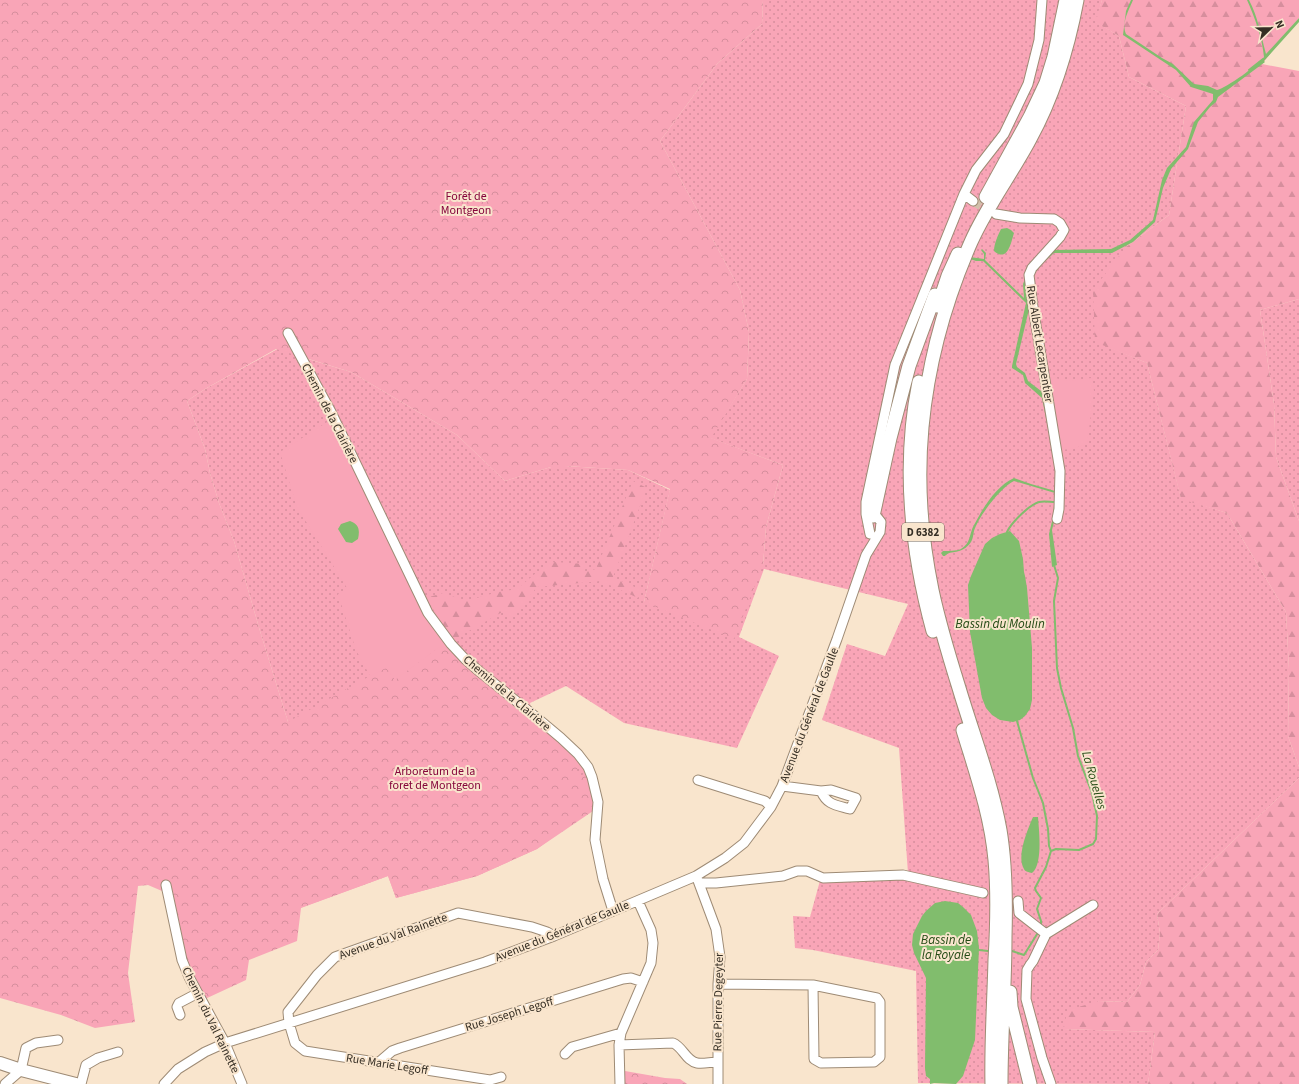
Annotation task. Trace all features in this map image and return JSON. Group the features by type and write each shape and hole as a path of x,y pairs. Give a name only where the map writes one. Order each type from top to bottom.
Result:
{"highway":[{"name":"D 6382","path":"992,1084 997,912 995,858 991,830 983,795 950,690 925,601 917,564 912,524 910,483 913,424 918,386 927,344 948,276 973,220 1030,117 1046,83 1054,57 1066,0"},
{"name":"D 6382","path":"1001,1084 1006,922 1004,858 993,799 944,638 932,592 924,549 921,508 920,474 922,429 933,353 945,311 972,240 1030,139 1050,99 1070,36 1077,0"},
{"path":"869,515 909,366 941,280 973,220"},
{"path":"1006,922 1012,1007 1030,1084"}],"main road":[{"path":"0,1063 76,1084"}],"street":[{"path":"866,555 870,534 869,515 866,502 895,365 964,194 976,170 1004,134 1028,84 1039,40 1042,0"},
{"path":"964,194 973,201"},
{"name":"Rue Albert Lecarpentier","path":"996,214 1020,218 1054,219 1060,223 1064,230 1060,237 1032,268 1030,278 1033,307 1060,471 1057,519"},
{"name":"Chemin de la Clairière","path":"288,333 331,412 428,613 451,644 465,659 561,738 578,754 588,767 598,802 595,840 603,879 613,912"},
{"path":"866,555 880,532 881,527 877,517 869,515"},
{"name":"Avenue du Général de Gaulle","path":"164,1084 178,1069 205,1052 225,1043 485,962 697,879 725,858 744,842 760,824 782,786 837,639 866,555"},
{"path":"698,780 765,801 771,807"},
{"path":"782,786 821,791"},
{"path":"697,879 716,883 783,876 797,871 807,871 823,878 904,875 983,893"},
{"name":"Rue Pierre Degeyter","path":"697,879 716,929 720,958 718,984 718,1084"},
{"name":"Chemin du Val Rainette","path":"166,885 182,960 225,1043 241,1081"},
{"path":"620,1084 619,1045 621,1033 651,963 651,930 638,901"},
{"path":"1018,901 1019,913 1046,934"},
{"path":"1052,1084 1042,1058 1026,999 1027,970 1034,962 1046,934 1092,905"},
{"name":"Avenue du Val Rainette","path":"288,1023 288,1012 317,975 335,957 458,913 532,927 554,936"},
{"name":"Rue Joseph Legoff","path":"378,1063 392,1051 400,1048 623,979 631,978 644,982"},
{"path":"718,984 813,985 877,998 880,1002 880,1057 874,1062 821,1063 814,1059 813,985"},
{"path":"180,1015 177,1007 179,1003 198,992"},
{"name":"Rue Marie Legoff","path":"288,1023 295,1043 305,1052 490,1080 501,1077"},
{"path":"565,1054 572,1047 621,1033"},
{"path":"5,1084 21,1070 26,1048 36,1043 58,1040"},
{"path":"619,1045 673,1043 677,1044 689,1058 696,1063 717,1062"},
{"path":"82,1084 86,1065 98,1058 118,1052"}],"green space":[{"name":"Forêt de Montgeon","path":"0,0 763,0 762,24 717,64 660,141 740,290 749,332 747,379 711,438 783,465 766,527 763,565 734,639 644,602 670,489 628,470 566,466 561,470 551,467 505,481 457,435 351,372 276,349 205,389 187,401 205,449 219,503 234,541 288,722 386,667 395,679 446,642 449,645 448,648 451,653 455,653 532,717 580,762 577,769 581,776 587,771 594,804 593,811 537,849 477,876 396,898 388,876 301,908 297,941 249,960 246,980 205,999 179,947 169,894 148,885 138,886 128,973 135,1022 95,1028 61,1015 0,998"},
{"name":"Arboretum de la foret de Montgeon","path":"763,0 1102,0 1096,22 1119,36 1129,77 1186,106 1169,215 1126,247 1095,341 1147,363 1181,498 1227,513 1286,612 1289,669 1288,736 1299,767 1299,778 1157,914 1160,933 1158,950 1146,962 1140,985 1127,1002 1099,1001 1064,1029 1155,1032 1148,1084 918,1083 916,971 813,950 795,948 793,916 810,917 821,877 908,873 899,748 822,720 847,644 885,656 908,604 764,569 739,637 779,656 737,748 624,723 566,686 530,703 531,709 595,775 553,837 537,849 477,876 396,898 388,876 300,908 288,722 234,541 219,503 205,449 187,401 205,389 290,342 298,356 351,372 457,435 505,481 551,467 566,466 628,470 670,490 644,602 763,565 766,527 783,465 710,438 747,379 749,332 740,290 660,141 717,64 762,24"},
{"path":"1102,0 1299,0 1299,18 1262,64 1299,71 1299,299 1260,310 1274,404 1276,457 1299,521 1299,767 1288,736 1289,669 1286,612 1227,513 1181,499 1147,363 1095,342 1093,290 1126,247 1169,215 1186,106 1129,77 1119,36 1095,22"},
{"path":"1299,299 1299,521 1276,457 1274,404 1260,310"},
{"path":"1046,376 1068,381 1092,378 1094,391 1087,444 1072,449 1059,450"},
{"path":"332,419 446,642 395,680 386,668 370,676 356,650 338,594 347,588 297,507 280,452"},
{"path":"633,481 647,488 613,577 641,590 638,598 601,581 537,587 516,613 509,616 504,611 453,640 426,598 443,593 466,601 498,592 517,589 536,573 554,562 585,564 584,572 596,569"},
{"path":"1299,778 1299,1084 1148,1084 1155,1032 1063,1029 1068,1010 1099,1001 1127,1002 1140,985 1146,962 1158,950 1160,933 1157,914"},
{"path":"625,1071 680,1079 687,1084 625,1084"}],"water":[{"path":"1131,0 1133,0 1128,12 1124,23 1126,11"},
{"path":"1247,0 1249,0 1255,13 1266,54 1299,18 1299,22 1264,61 1265,62 1218,97 1216,102 1198,122 1188,149 1171,169 1163,188 1155,222 1133,242 1112,253 1054,253 1039,267 1031,279 1031,274 1052,250 1111,249 1130,240 1153,220 1162,180 1167,168 1186,147 1194,122 1213,100 1213,94 1191,87 1176,70 1123,35 1124,26 1126,34 1173,64 1194,84 1208,86 1217,90 1221,89 1257,65 1264,57 1258,28"},
{"path":"1007,228 1014,233 1008,250 1003,255 994,251 995,243 1001,229"},
{"path":"982,249 986,253 985,260 1024,298 1023,284 1025,279 1030,305 1016,364 1017,367 1025,373 1028,381 1045,394 1059,468 1057,510 1052,530 1057,565 1052,567 1049,534 1053,517 1055,493 1014,481 1003,489 985,511 976,525 972,541 964,549 945,556 941,553 943,551 959,550 967,544 972,528 986,505 1001,486 1014,478 1055,491 1055,464 1042,398 1025,383 1023,375 1012,368 1026,303 983,261 970,259 970,257 984,259"},
{"path":"350,521 357,526 359,530 358,539 352,543 346,542 338,529 341,524"},
{"name":"Bassin du Moulin","path":"1010,531 1019,541 1023,559 1032,648 1032,700 1030,709 1020,720 1013,722 1000,720 992,715 986,708 982,698 970,632 968,585 985,544 992,538"},
{"path":"1033,817 1038,817 1040,847 1038,862 1032,873 1025,870 1021,857 1028,828"},
{"name":"Bassin de la Royale","path":"945,901 958,903 963,907 971,915 977,931 979,948 975,1040 963,1076 956,1084 930,1084 930,1079 926,1076 925,1068 926,978 914,953 912,945 913,934 922,916 935,903"}],"waterway":[{"path":"1249,70 1263,59"},
{"path":"1007,532 1012,524 1030,507 1039,502 1055,502"},
{"name":"La Rouelles","path":"1041,925 1037,909 1041,898 1035,888 1046,867 1051,851 1056,849 1079,850 1093,844 1096,839 1097,816 1092,793 1078,756 1073,728 1061,688 1057,668 1054,601 1058,578 1054,565"},
{"path":"1017,721 1033,778 1043,803 1051,851"},
{"name":"La Rouelles","path":"1012,951 1024,955 1039,931"},
{"path":"979,950 988,951"}],"tunnel":[{"path":"973,201 993,213"}]}
